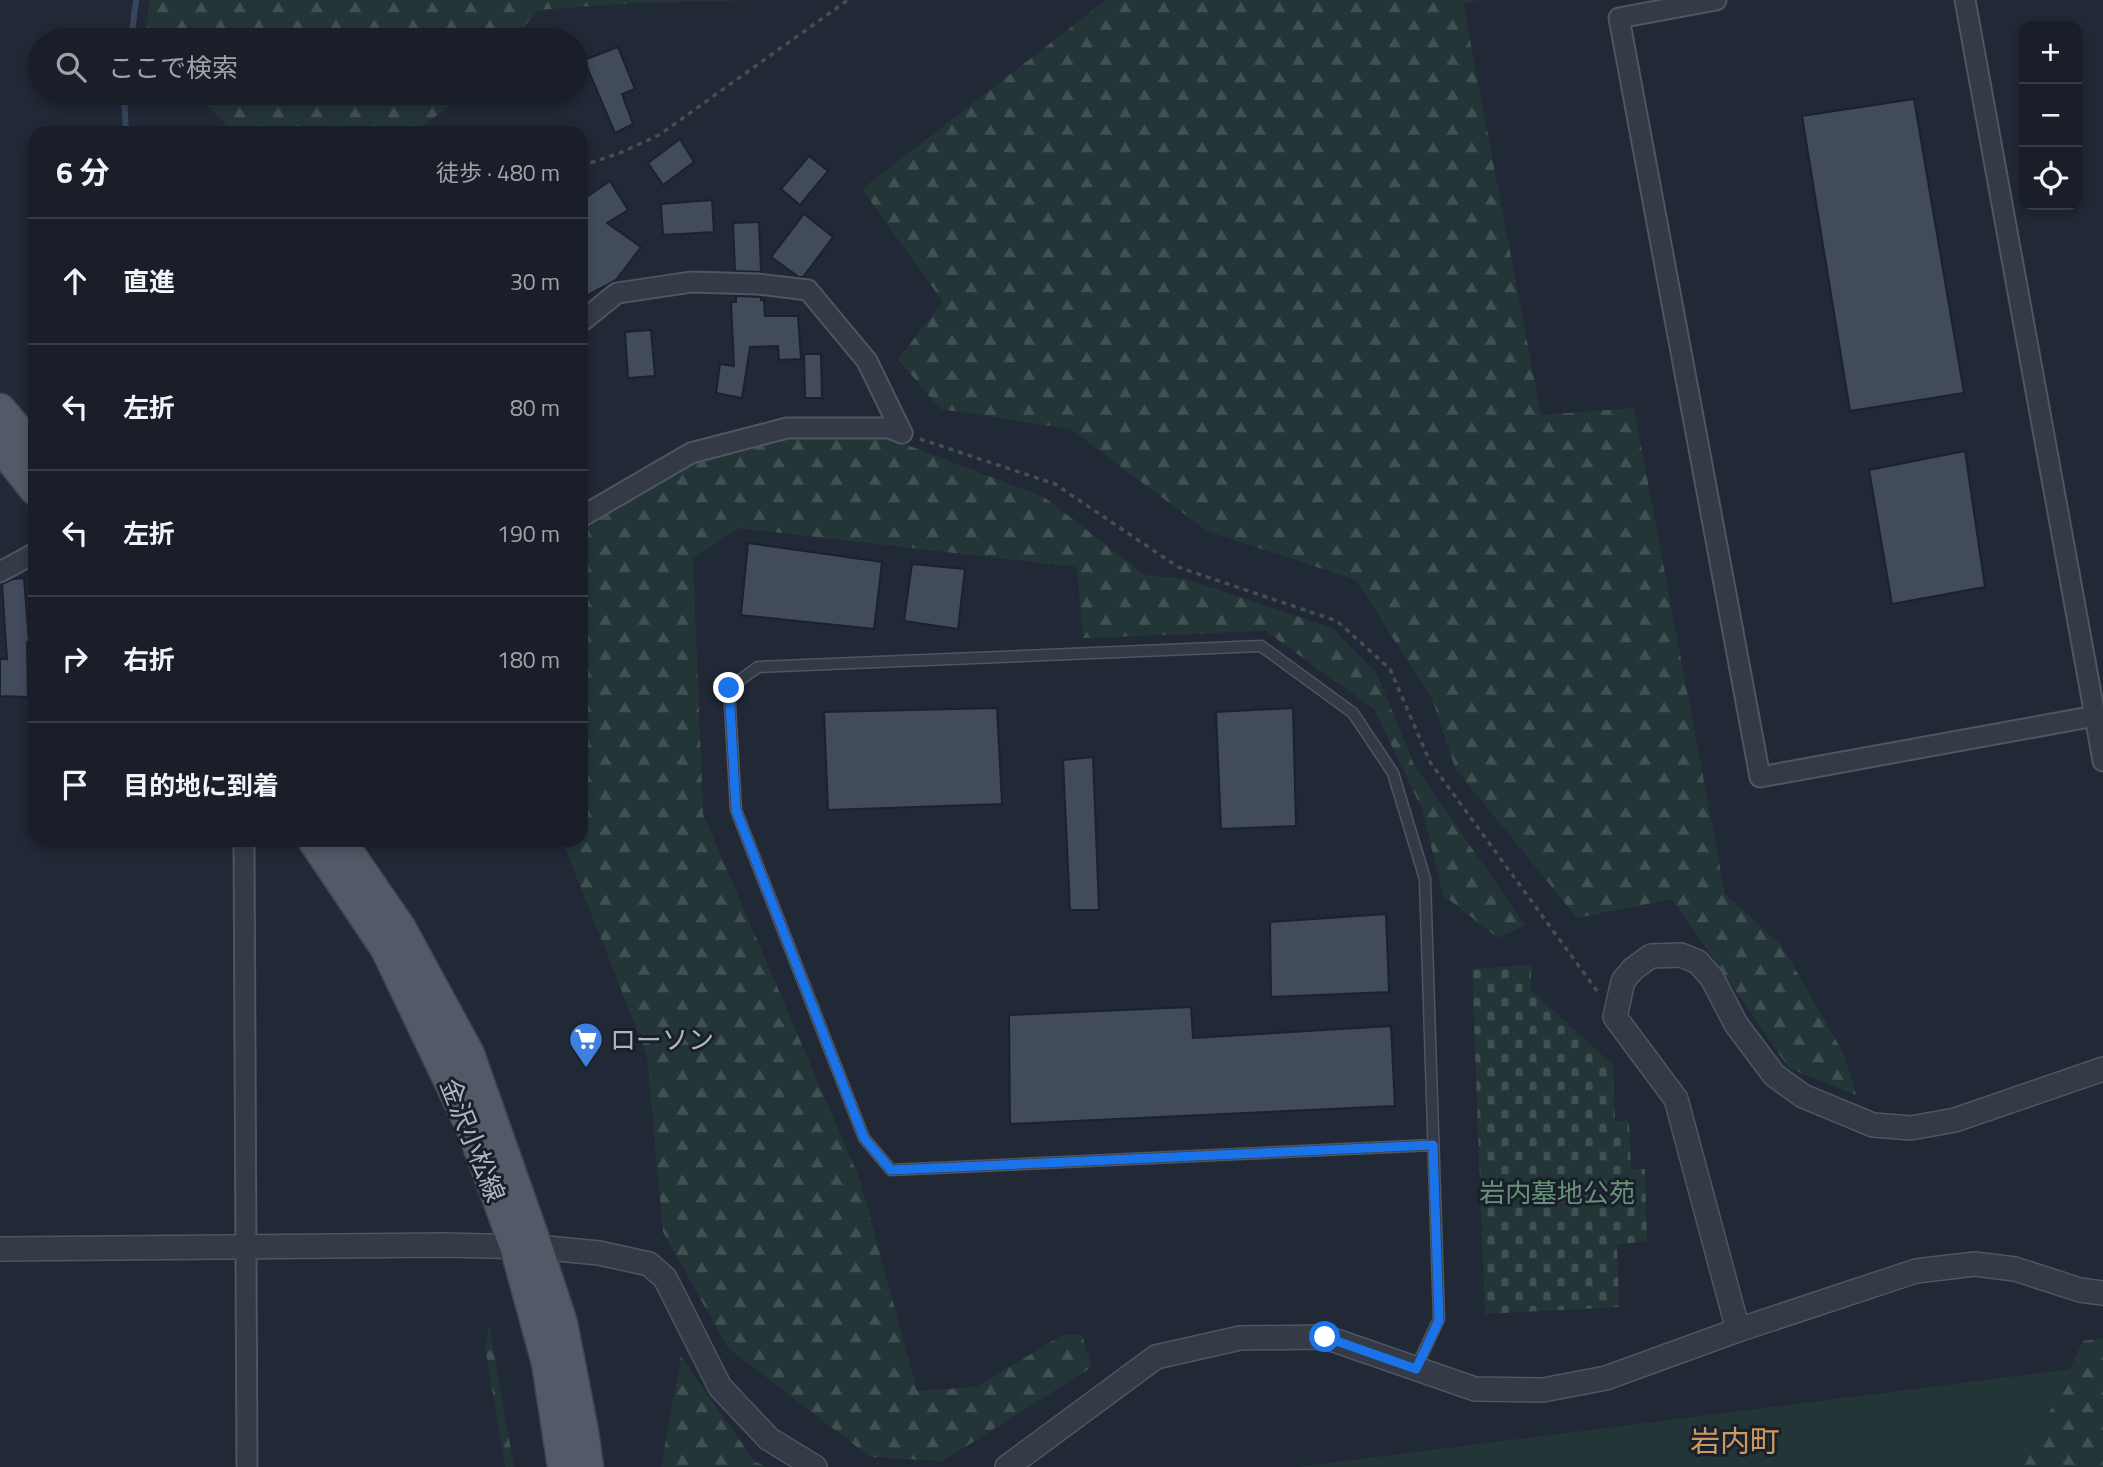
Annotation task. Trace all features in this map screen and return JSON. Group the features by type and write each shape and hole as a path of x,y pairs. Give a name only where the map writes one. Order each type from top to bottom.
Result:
{"main road":[{"path":"0,409 28,442"},
{"path":"0,446 28,481"},
{"name":"金沢小松線","path":"318,847 386,949 562,1323 588,1467"},
{"name":"金沢小松線","path":"345,847 400,927 469,1054 526,1246 563,1467"}],"street":[{"path":"1716,0 1619,18 1760,777 2095,716"},
{"path":"1965,0 2103,761"},
{"path":"588,316 617,293 691,282 758,284 808,290 867,361 902,433 889,428 787,428 691,453 588,513"},
{"path":"0,572 28,557"},
{"path":"244,847 247,1467"},
{"path":"1738,1330 1676,1099 1615,1017 1623,982 1633,969 1651,956 1681,955 1698,962 1712,978 1736,1024 1774,1075 1803,1096 1874,1125 1911,1128 1955,1120 2103,1069"},
{"path":"0,1249 526,1246 599,1253 649,1264 665,1279 720,1387 769,1439 815,1467"},
{"path":"1007,1467 1156,1357 1240,1338 1325,1337 1475,1389 1543,1390 1606,1378 1738,1330 1916,1271 1975,1264 2015,1269 2080,1290 2103,1293"}],"lane":[{"path":"1416,1369 1439,1320 1425,879 1393,773 1353,713 1261,646 758,667 729,688 736,810 864,1138 891,1170 1433,1145"}],"path":[{"path":"588,164 659,135 848,0"}],"green space":[{"path":"149,0 760,0 634,3 538,10 523,28 147,28"},
{"path":"1106,0 1480,0 1463,3 1541,415 1634,408 1725,894 1782,946 1845,1056 1856,1095 1789,1068 1672,899 1577,918 1455,768 1433,701 1356,580 1207,531 1070,429 940,409 898,359 943,302 862,189"},
{"path":"207,105 450,105 424,126 227,126"},
{"path":"788,437 886,437 1044,497 1145,575 1186,579 1332,628 1377,674 1414,765 1525,925 1498,938 1443,895 1422,809 1374,709 1266,631 1083,638 1077,567 739,528 693,558 703,814 860,1180 917,1391 976,1387 1064,1334 1082,1335 1092,1367 943,1461 870,1457 728,1348 663,1232 647,1055 565,847 588,847 588,526 692,462"},
{"name":"岩内墓地公苑","path":"1531,965 1531,990 1613,1065 1615,1121 1629,1121 1631,1169 1645,1169 1647,1242 1617,1244 1619,1307 1485,1314 1472,969"},
{"path":"489,1325 514,1467 505,1467 485,1347"},
{"path":"2103,1338 2103,1467 2024,1467 2083,1341"},
{"path":"681,1357 755,1462 768,1467 661,1467"},
{"path":"2103,1365 2103,1467 1297,1467"}],"building":[{"path":"618,47 635,89 622,94 633,124 615,133 588,69 588,58"},
{"path":"1914,99 1964,393 1850,411 1802,116"},
{"path":"680,139 694,162 663,185 648,163"},
{"path":"809,156 828,171 800,205 781,189"},
{"path":"610,181 628,210 607,223 641,247 616,280 588,295 588,196"},
{"path":"712,200 714,232 663,235 661,204"},
{"path":"804,214 833,237 803,277 799,277 771,257"},
{"path":"759,222 761,272 735,271 733,223"},
{"path":"736,296 761,297 761,300 764,300 765,316 798,316 801,359 779,360 778,346 750,347 742,398 716,393 720,364 734,366 731,302 736,302"},
{"path":"651,330 655,376 628,378 625,332"},
{"path":"804,354 821,354 822,398 805,398"},
{"path":"1965,451 1985,587 1892,604 1869,470"},
{"path":"748,543 882,562 874,629 741,615"},
{"path":"912,564 965,569 958,629 904,621"},
{"path":"24,578 28,628 28,697 0,696 0,659 7,659 2,584"},
{"path":"997,708 1002,804 828,810 824,712"},
{"path":"1293,708 1296,826 1221,829 1216,712"},
{"path":"1093,757 1099,910 1070,910 1063,760"},
{"path":"1386,914 1389,992 1271,997 1270,922"},
{"path":"1191,1007 1193,1038 1391,1026 1395,1106 1010,1124 1009,1015"}],"waterway":[{"path":"132,28 136,0"},
{"path":"125,105 126,126"}],"place":[{"name":"ローソン","path":"586,1069"}],"district":[{"name":"岩内町","path":"1735,1441"}],"route":[{"path":"729,688 736,810 864,1138 891,1170 1433,1145 1439,1320 1416,1369 1325,1337"}]}
